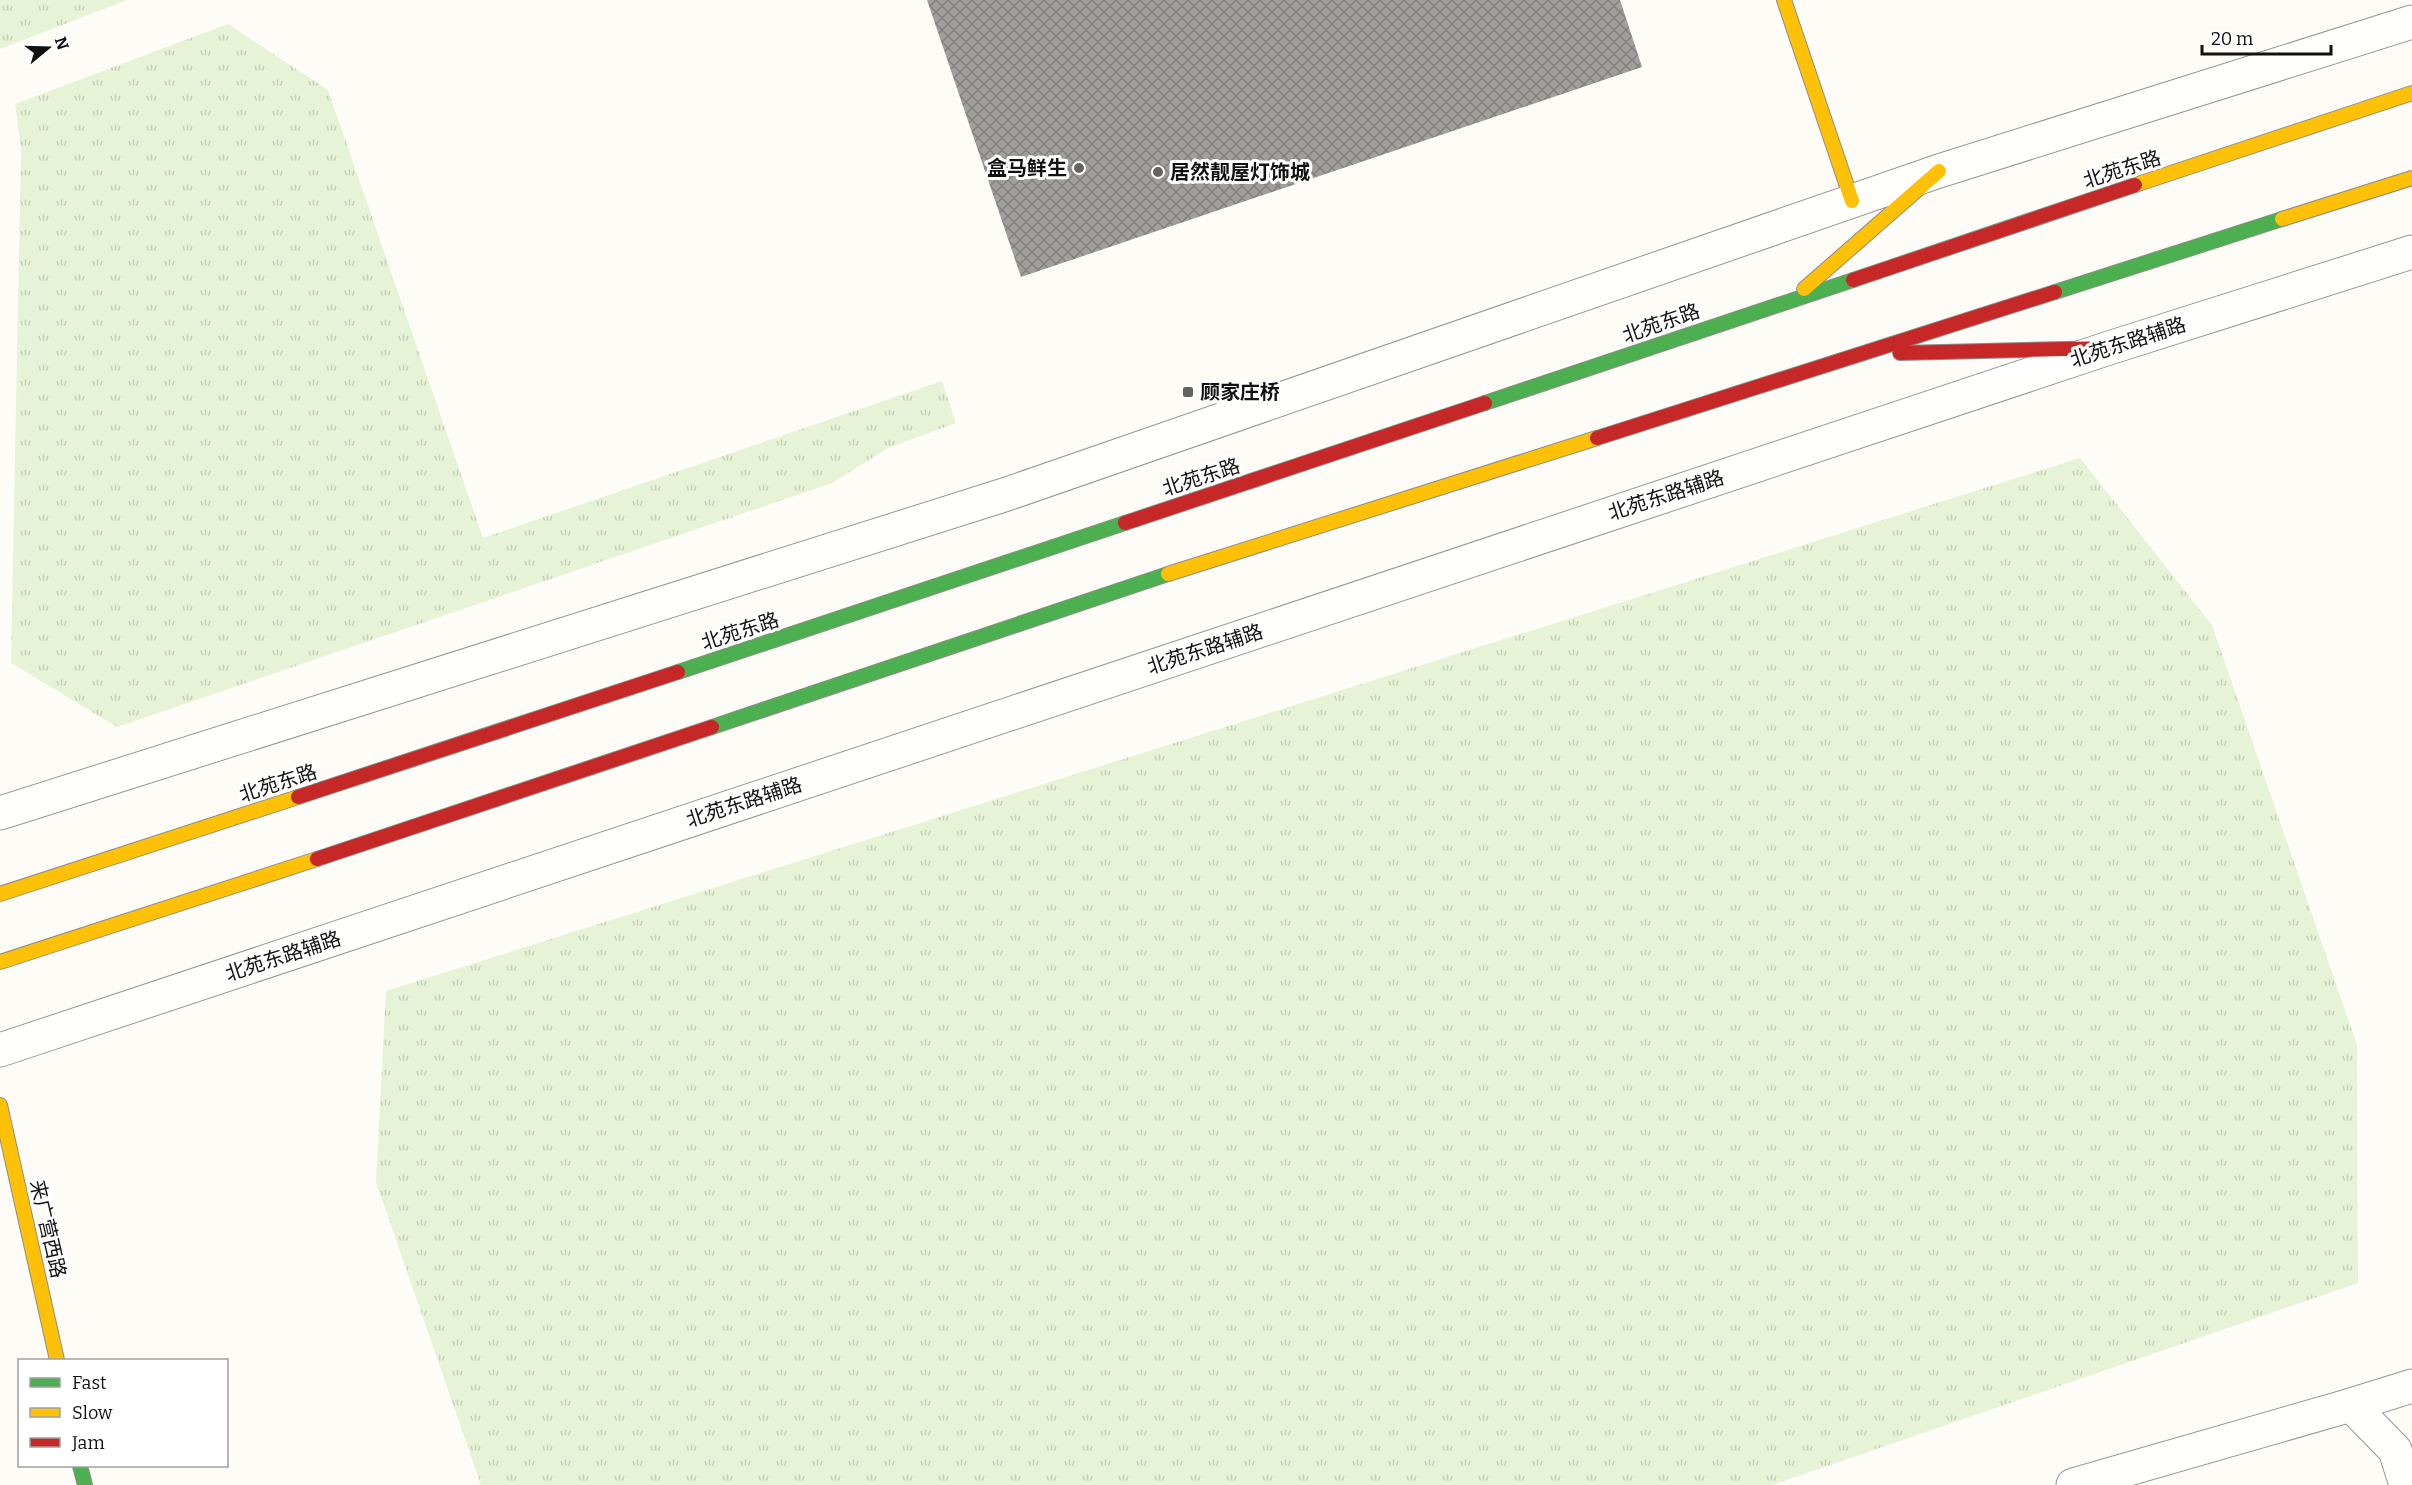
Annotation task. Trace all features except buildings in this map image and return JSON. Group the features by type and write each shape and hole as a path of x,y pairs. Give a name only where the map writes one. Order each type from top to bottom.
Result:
{"main road":[{"path":"1784,0 1852,201"},
{"name":"北苑东路","path":"0,894 661,678 2412,93"},
{"path":"1792,299 1939,171"},
{"path":"0,962 189,902 1193,566 2412,178"},
{"path":"1863,354 2109,348"},
{"name":"来广营西路","path":"0,1105 57,1359"},
{"path":"80,1467 85,1485"}],"street":[{"path":"0,813 1007,494 1939,171 2412,22"},
{"name":"北苑东路辅路","path":"0,1050 2109,348 2412,252"},
{"path":"2073,1485 2412,1386"},
{"path":"2350,1405 2395,1450 2406,1485"}],"green space":[{"path":"0,0 127,0 0,49"},
{"path":"228,24 328,90 483,538 942,381 956,423 888,448 832,483 117,727 11,663 21,149 15,104"},
{"path":"2080,458 2212,625 2357,1045 2358,1283 1772,1485 481,1485 376,1182 386,991"}],"traffic: fast":[{"path":"2055,292 2282,219"},
{"path":"1485,403 1853,280"},
{"path":"678,672 1125,523"},
{"path":"712,727 1168,574"},
{"path":"80,1467 85,1485"}],"traffic: slow":[{"path":"1784,0 1852,201"},
{"path":"2135,185 2412,93"},
{"path":"1804,289 1939,171"},
{"path":"2282,219 2412,178"},
{"path":"1168,574 1597,438"},
{"path":"0,894 298,797"},
{"path":"0,962 317,859"},
{"path":"0,1105 57,1359"}],"traffic: jam":[{"path":"1853,280 2135,185"},
{"path":"1597,438 2055,292"},
{"path":"1900,353 2109,348"},
{"path":"1125,523 1485,403"},
{"path":"298,797 678,672"},
{"path":"317,859 712,727"}],"place":[{"name":"盒马鲜生","path":"1079,168"},
{"name":"居然靓屋灯饰城","path":"1158,172"},
{"name":"顾家庄桥","path":"1188,392"}]}
